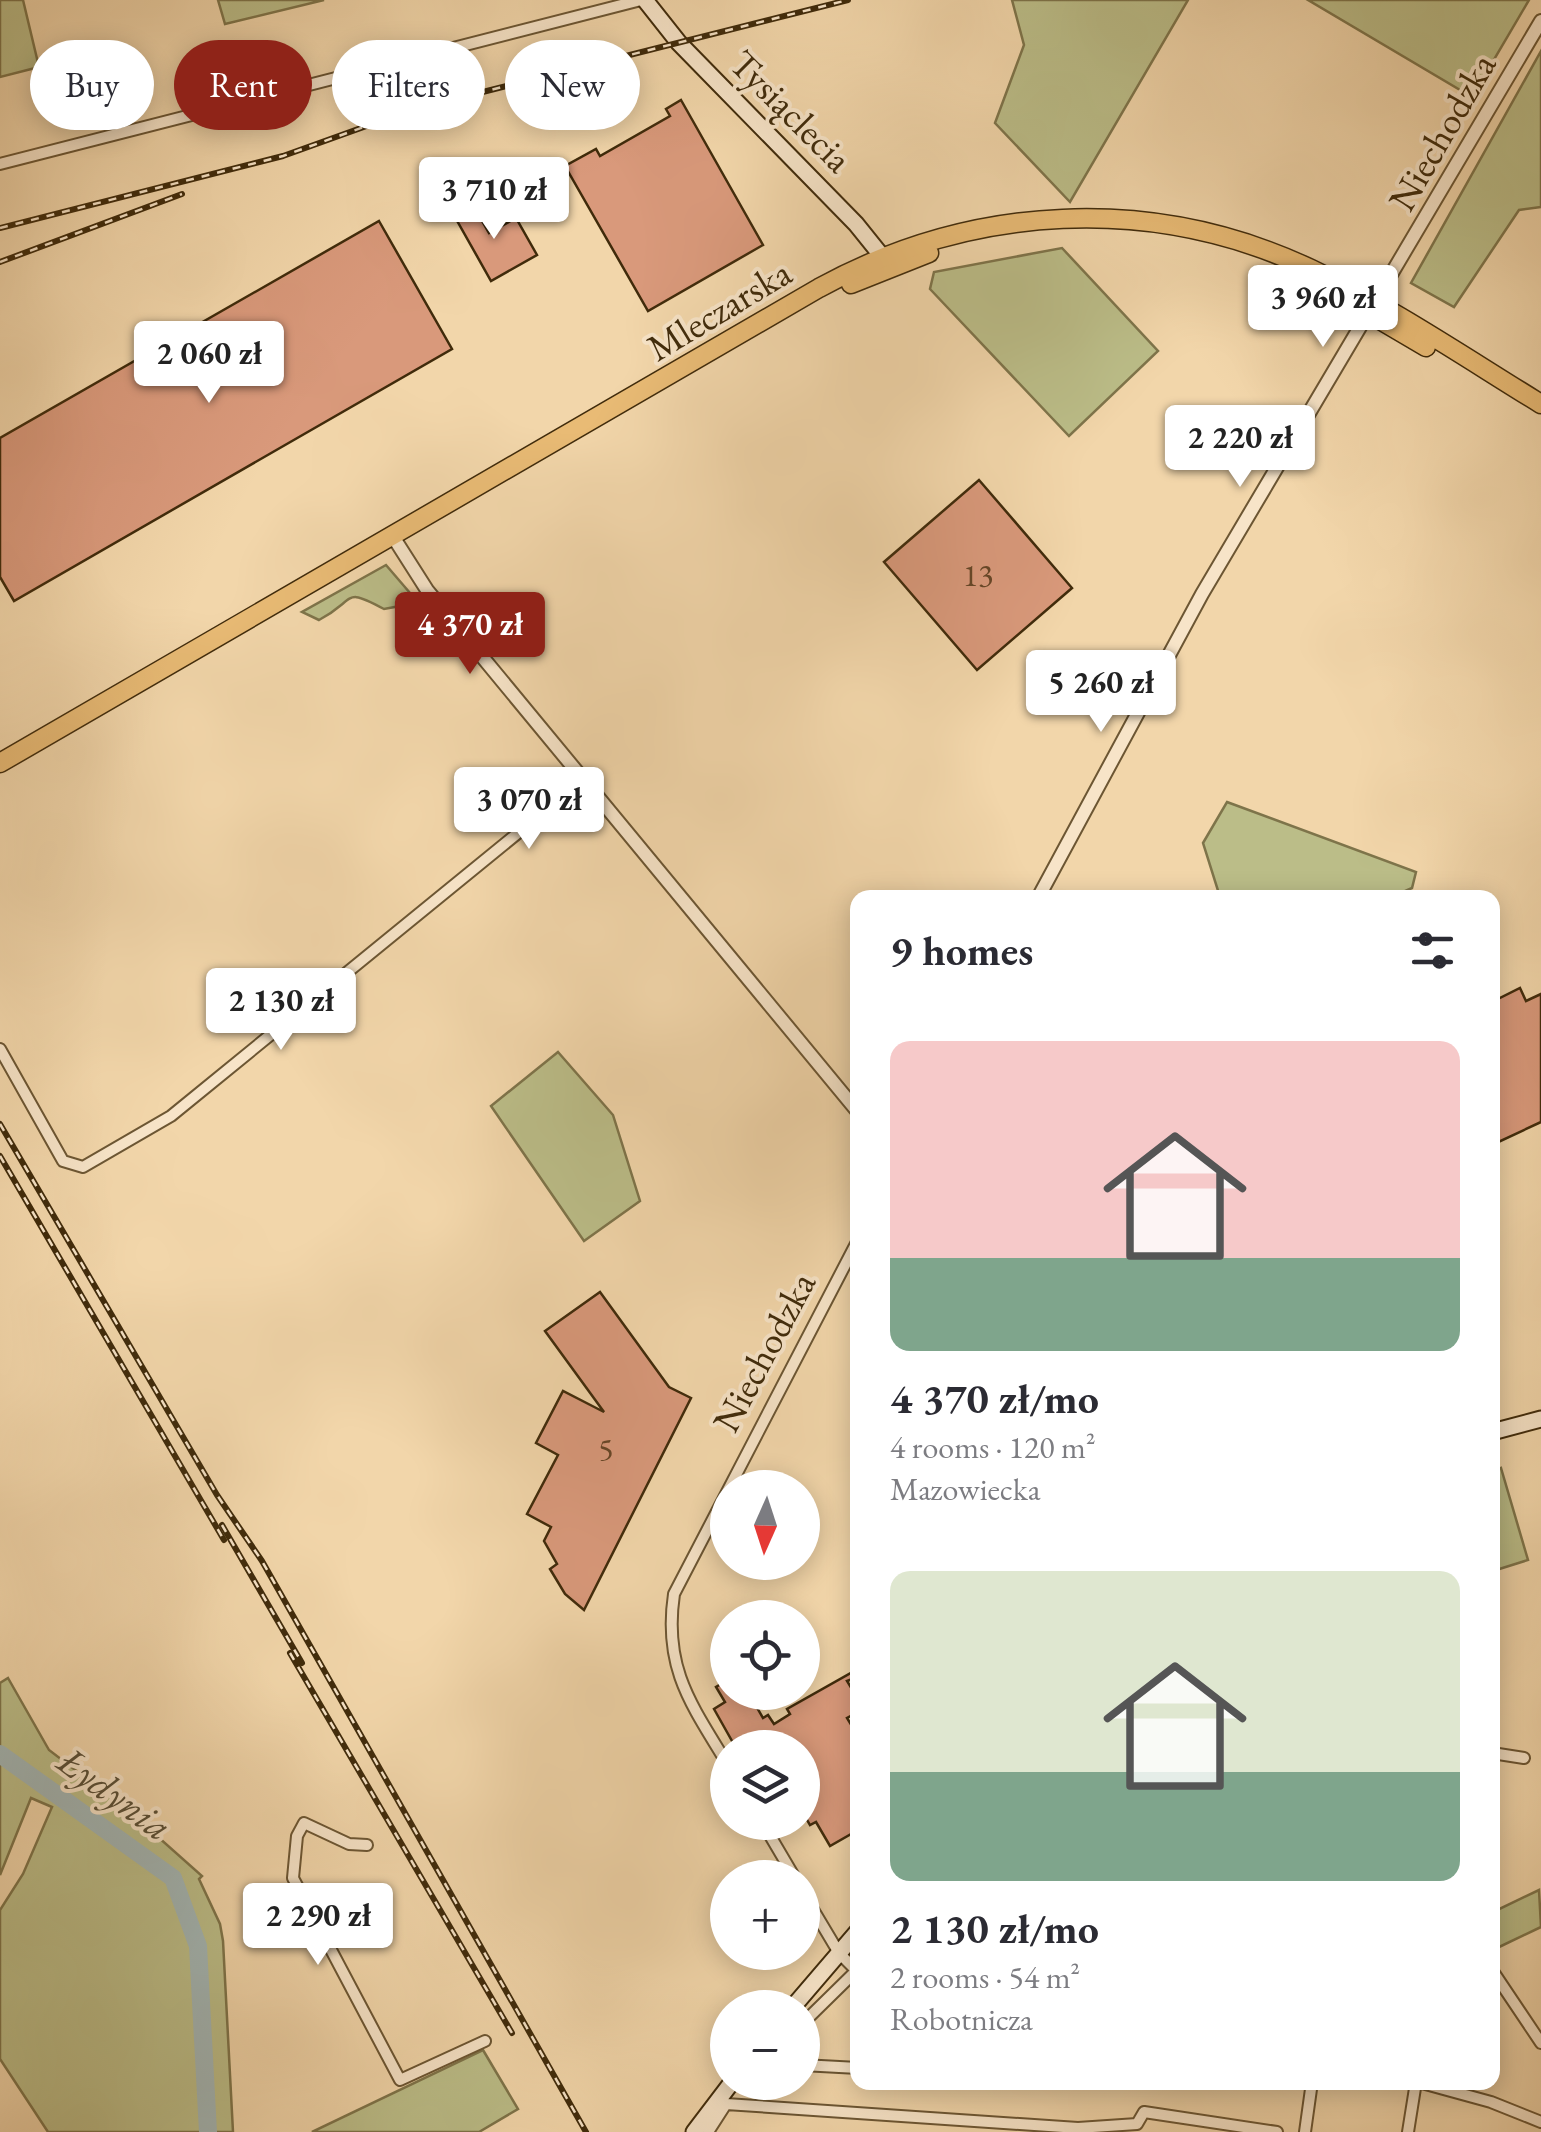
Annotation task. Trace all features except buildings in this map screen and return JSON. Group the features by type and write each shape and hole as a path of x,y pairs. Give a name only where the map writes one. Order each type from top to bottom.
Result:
{"main road":[{"name":"Tysiąclecia","path":"643,0 692,57 887,261"},
{"name":"Mleczarska","path":"0,762 394,540 819,288 887,261 1002,235 1083,228 1131,231 1198,242 1265,261 1372,308"},
{"path":"1372,308 1541,404"},
{"path":"1372,308 1541,419"},
{"path":"1500,1430 1541,1419"},
{"path":"807,1990 850,1940"},
{"path":"694,2132 718,2100"}],"street":[{"path":"0,164 643,0"},
{"name":"Niechodzka","path":"1042,890 1202,594 1541,21"},
{"path":"394,540 427,590 850,1102"},
{"path":"0,1049 63,1162 83,1167 170,1116 583,780"},
{"name":"Niechodzka","path":"710,1733 678,1677 669,1624 674,1594 850,1255"},
{"path":"1500,1754 1524,1758"},
{"path":"367,1846 349,1844 304,1823 297,1836 293,1878 400,2080 484,2041"},
{"path":"820,1921 850,1965"},
{"path":"820,2007 850,1978"},
{"path":"1500,1982 1541,2043"},
{"path":"820,2065 850,2067"},
{"path":"1305,2132 1311,2090"},
{"path":"1408,2132 1416,2090"},
{"path":"1447,2090 1541,2122"},
{"path":"708,2132 726,2104 1078,2128 1137,2124 1144,2112 1276,2132"}],"green space":[{"path":"0,0 23,0 33,40 30,69 0,77"},
{"path":"218,0 324,0 225,24"},
{"path":"1012,0 1188,0 1070,202 995,123 1024,45"},
{"path":"1308,0 1529,0 1472,97"},
{"path":"1541,51 1541,207 1519,210 1454,307 1411,283"},
{"path":"1062,248 1158,351 1069,436 930,289 934,272"},
{"path":"386,565 410,593 400,606 384,609 355,597 319,620 302,612"},
{"path":"1227,802 1416,872 1412,888 1408,890 1218,890 1203,843"},
{"path":"558,1052 613,1115 640,1201 584,1241 491,1106"},
{"path":"1500,1468 1528,1560 1500,1569"},
{"path":"8,1678 49,1750 130,1812 202,1876 199,1879 220,1924 223,1941 233,2132 48,2132 0,2059 0,1910 23,1874 52,1807 31,1798 0,1875 0,1683"},
{"path":"1539,1890 1541,1927 1500,1947 1500,1909"},
{"path":"483,2050 518,2109 479,2132 312,2132"}],"waterway":[{"name":"Łydynia","path":"0,1754 173,1878 198,1946 208,2132"}],"railway":[{"path":"0,228 283,156 411,110 848,0"},
{"path":"0,262 182,194"},
{"path":"0,1124 217,1495 262,1561 586,2132"},
{"path":"0,1156 224,1540"},
{"path":"222,1525 302,1663"},
{"path":"290,1653 512,2033"}]}
